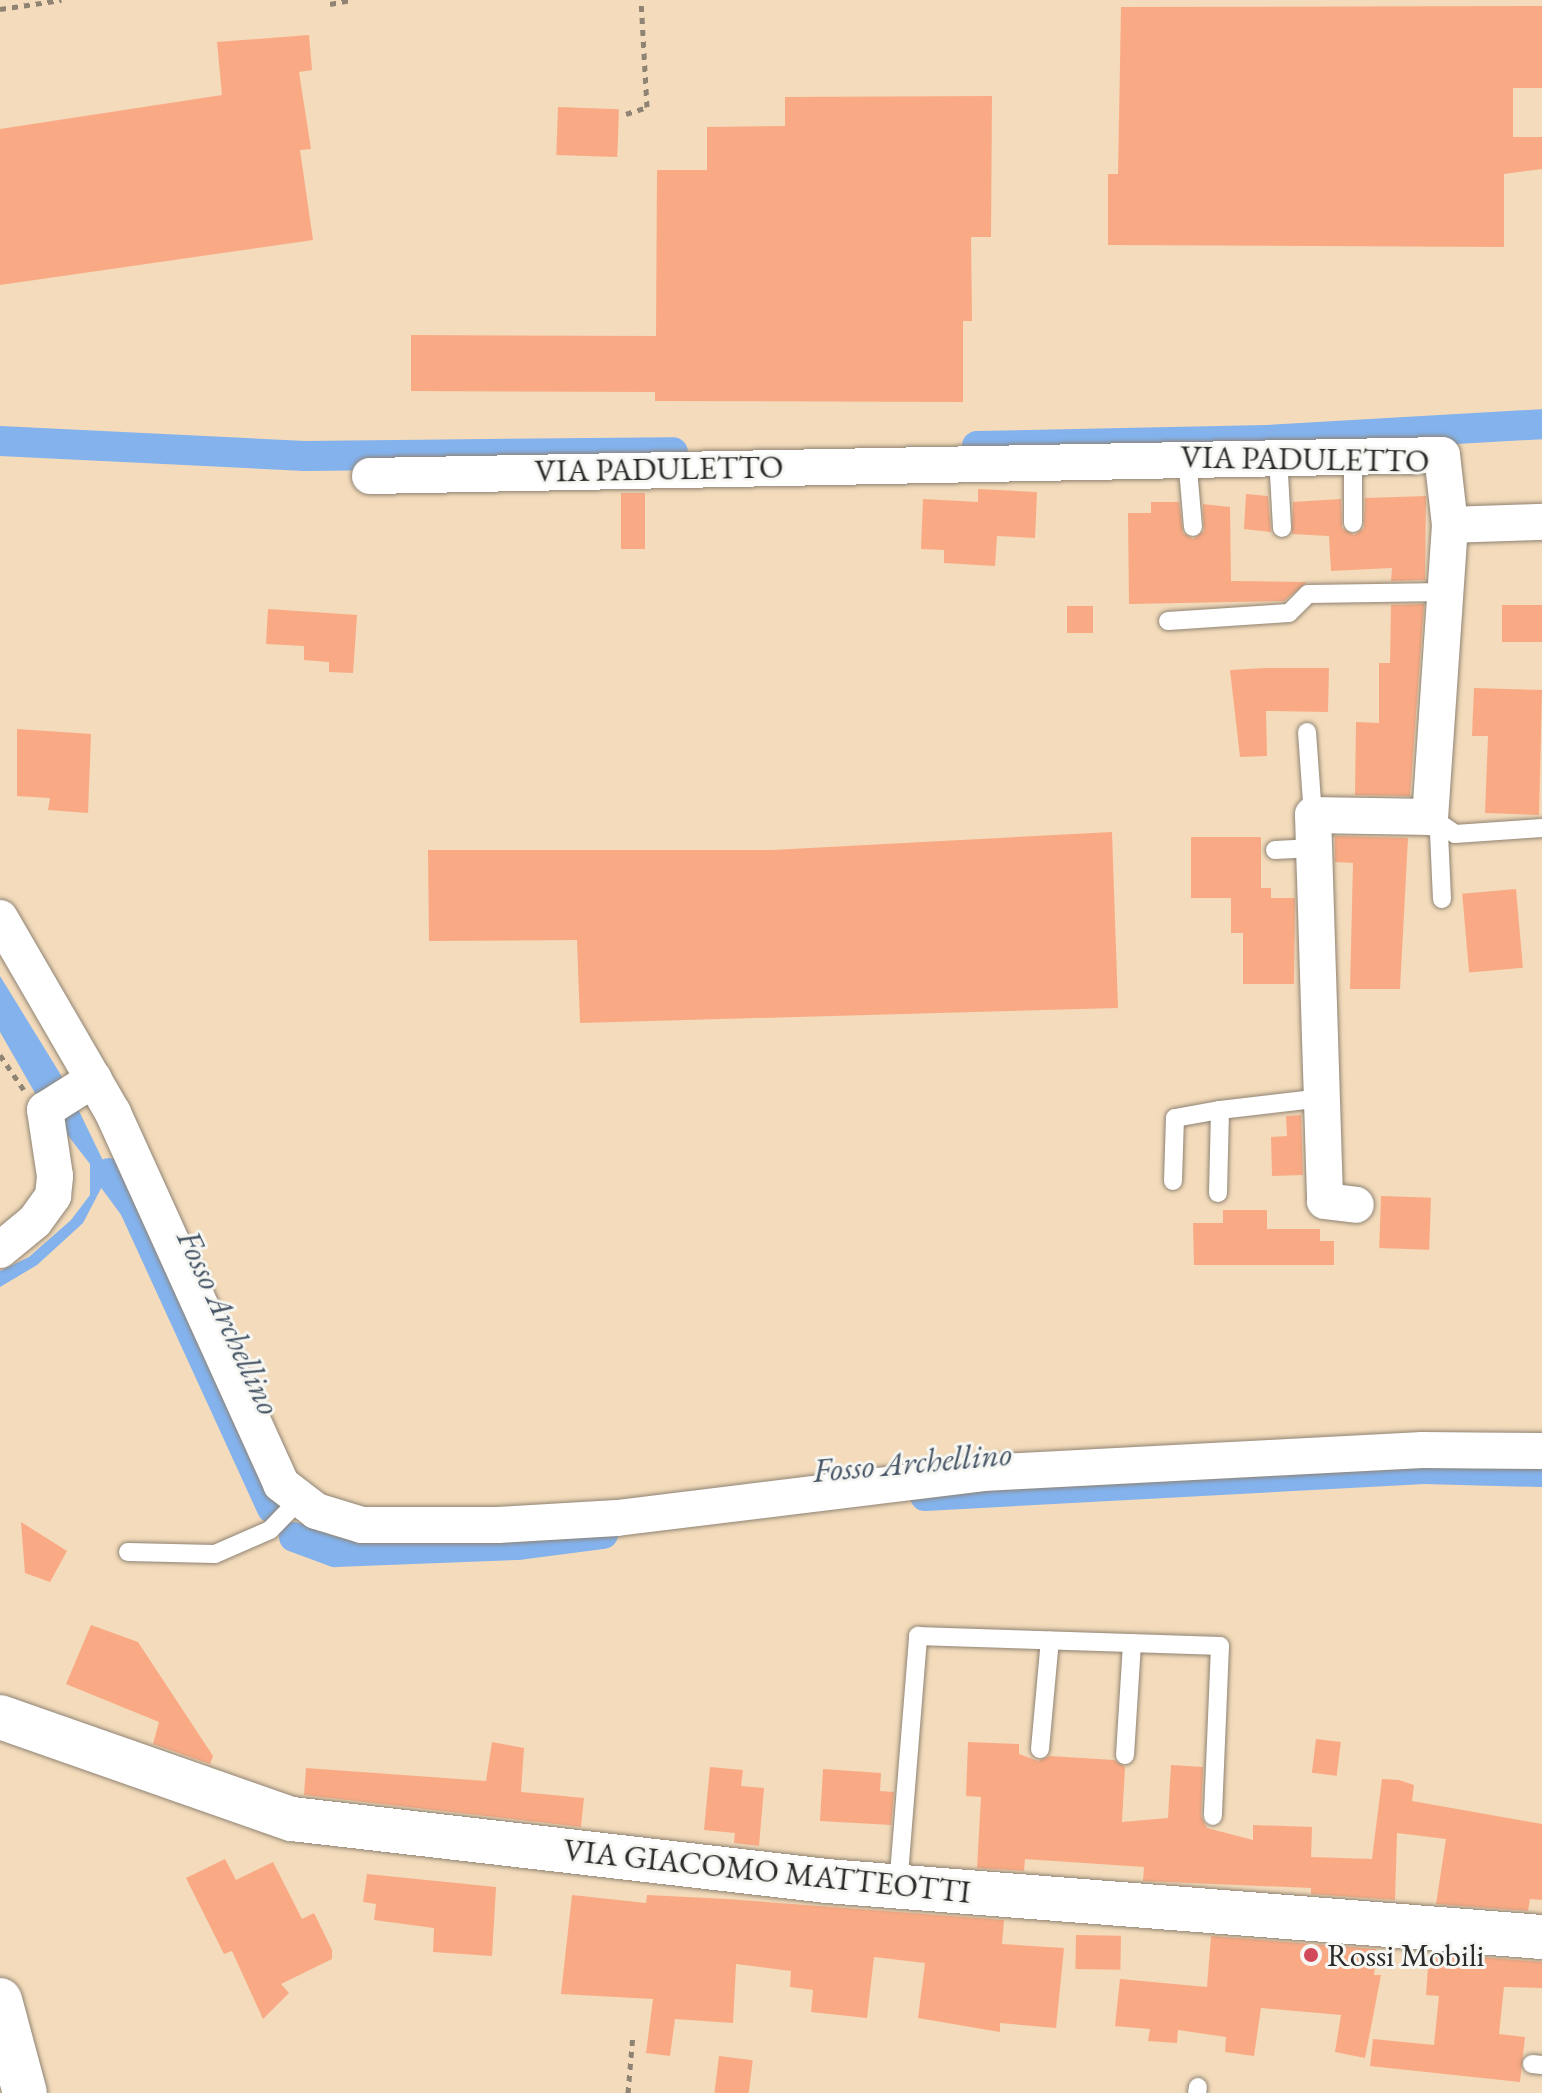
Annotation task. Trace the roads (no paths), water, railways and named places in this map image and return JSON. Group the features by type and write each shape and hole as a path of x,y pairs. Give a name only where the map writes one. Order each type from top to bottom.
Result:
{"street":[{"name":"VIA PADULETTO","path":"370,476 1187,457 1442,455 1450,525 1437,822"},
{"path":"1450,525 1542,522"},
{"path":"1356,1205 1325,1201 1313,831 1437,822"},
{"path":"0,918 87,1083 281,1484 316,1511 362,1525 498,1525 617,1518 983,1473 1422,1450 1542,1451"},
{"path":"0,1250 35,1221 53,1196 55,1176 45,1110 87,1083"},
{"name":"VIA GIACOMO MATTEOTTI","path":"3,1721 292,1819 898,1887 1542,1937"},
{"path":"0,2000 25,2093"}],"lane":[{"path":"1278,456 1282,528"},
{"path":"1353,456 1353,523"},
{"path":"1187,457 1193,527"},
{"path":"1168,621 1289,613 1308,594 1445,592"},
{"path":"1275,850 1313,831 1307,732"},
{"path":"1437,822 1455,834 1542,828"},
{"path":"1437,822 1442,899"},
{"path":"1173,1181 1175,1118 1322,1098"},
{"path":"1218,1193 1220,1110"},
{"path":"128,1552 215,1554 270,1530 300,1499"},
{"path":"898,1887 918,1636 1220,1646 1213,1816"},
{"path":"1040,1749 1050,1640"},
{"path":"1125,1755 1132,1643"}],"water":[{"path":"0,976 64,1080 109,1173 83,1223 37,1265 0,1287 0,1271 29,1257 71,1220 90,1195 90,1164 35,1093 0,1032"}],"waterway":[{"path":"977,446 1267,440 1542,424"},
{"path":"0,441 305,456 673,452"},
{"name":"Fosso Archellino","path":"109,1173 134,1207 272,1508"},
{"name":"Fosso Archellino","path":"925,1496 1424,1469 1542,1472"},
{"name":"Fosso Archellino","path":"294,1537 335,1552 517,1545 603,1534"}],"place":[{"name":"Rossi Mobili","path":"1311,1955"}]}
